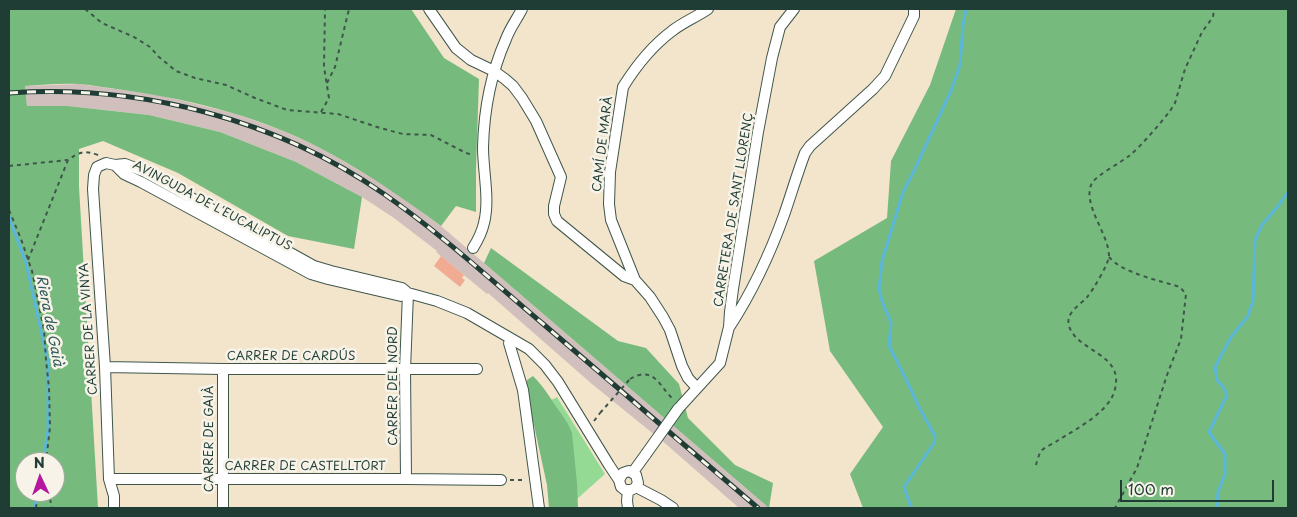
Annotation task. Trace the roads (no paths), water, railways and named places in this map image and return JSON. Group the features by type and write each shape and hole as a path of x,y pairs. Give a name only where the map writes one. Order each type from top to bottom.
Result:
{"street":[{"path":"429,9 456,48 471,60 494,71 513,86 536,121 561,177 554,206 554,214 557,221 624,276 636,280"},
{"path":"473,248 484,224 486,209 483,154 487,100 494,71 506,38 522,9"},
{"name":"CAMÍ DE MARÀ","path":"697,388 688,378 682,366 670,330 663,317 636,280 611,220 609,204 610,172 623,87 648,52 672,30 708,9"},
{"name":"CARRETERA DE SANT LLORENÇ","path":"626,475 646,454 679,407 720,363 729,327 733,288 772,58 780,27 794,9"},
{"path":"729,327 740,311 784,216 804,153 885,76 914,16 914,9"},
{"name":"CARRER DE LA VINYA","path":"114,508 114,496 109,479 105,367 93,188 97,167 106,163 115,165"},
{"name":"AVINGUDA DE L'EUCALIPTUS","path":"115,165 125,164 143,172 314,266 402,288 408,293 437,301 467,313 511,339"},
{"name":"CARRER DEL NORD","path":"406,479 408,293"},
{"path":"539,508 522,390 509,343 511,339 529,349 545,365 558,382 600,449 626,475 638,479 638,483 632,488 627,500 628,508"},
{"name":"CARRER DE CARDÚS","path":"105,367 477,369"},
{"name":"CARRER DE GAIÀ","path":"223,369 223,508"},
{"path":"626,475 621,487 632,488 661,500 673,508"},
{"name":"CARRER DE CASTELLTORT","path":"109,479 501,480"}],"waterway":[{"path":"913,508 904,487 934,443 935,436 889,346 891,323 879,289 882,261 903,192 951,91 960,65 966,9"},
{"path":"1217,508 1218,492 1225,474 1225,454 1209,432 1227,395 1217,380 1215,367 1231,337 1248,316 1253,301 1255,240 1262,225 1288,192"},
{"name":"Riera de Gaià","path":"9,217 26,263 48,362 48,431 45,452"},
{"name":"Riera de Gaià","path":"34,508 36,502"}],"railway":[{"path":"9,93 107,94 156,101 205,112 252,127 298,145 342,168 384,194 445,240 758,508"}]}
